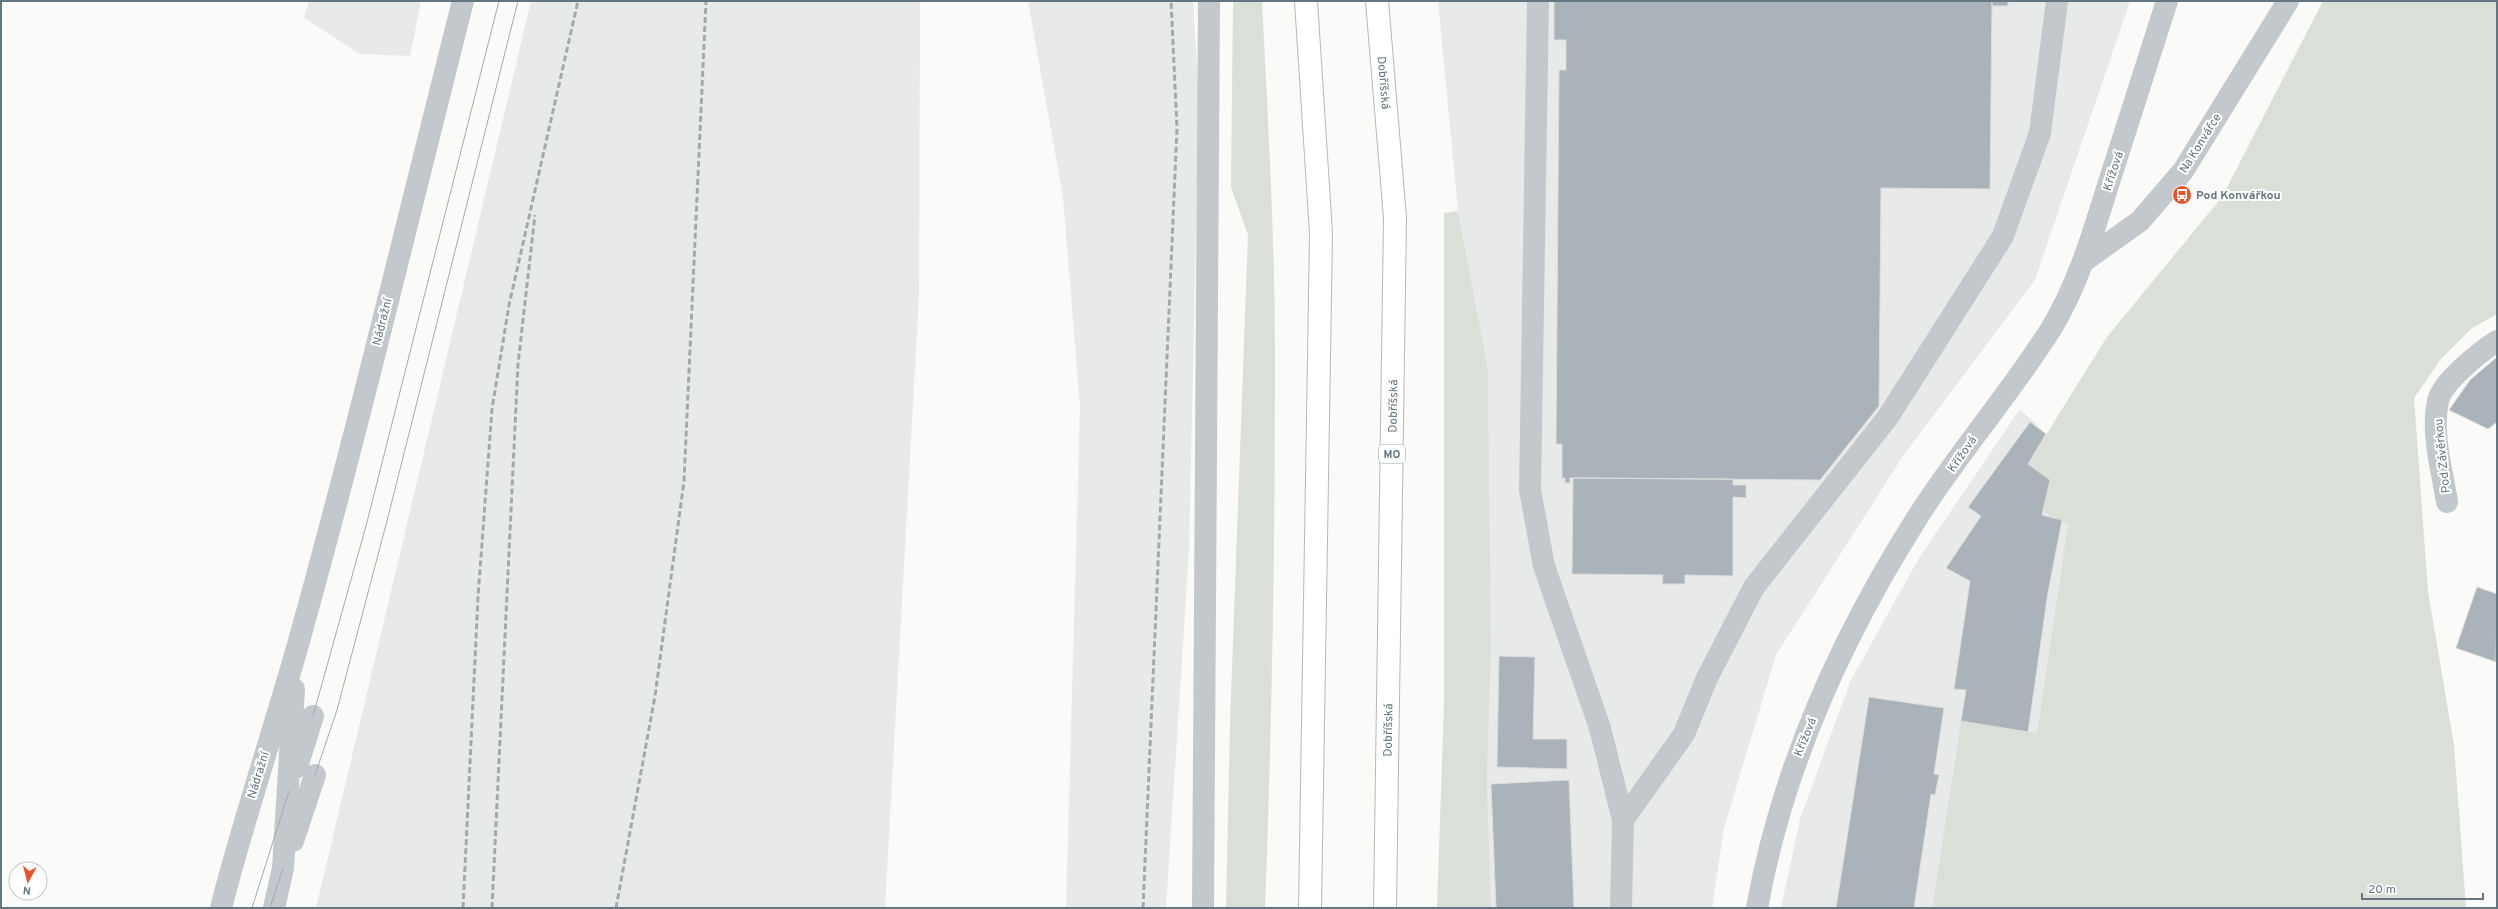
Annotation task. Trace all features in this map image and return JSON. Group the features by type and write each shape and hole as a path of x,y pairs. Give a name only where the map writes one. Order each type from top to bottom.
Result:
{"highway":[{"path":"1306,1 1321,233 1310,908"},
{"name":"Dobříšská","path":"1377,1 1395,218 1385,908"}],"street":[{"name":"Nádražní","path":"221,908 242,827 298,643 347,461 463,1"},
{"path":"1203,908 1209,1"},
{"path":"1538,1 1530,490 1544,566 1600,728 1623,820 1621,908"},
{"path":"1623,820 1684,734 1697,700 1754,587 1888,417 2004,236 2040,133 2057,1"},
{"name":"Křížová","path":"1757,908 1777,815 1796,757 1844,650 1868,601 1917,518 2052,328 2084,261 2167,1"},
{"name":"Na Konvářce","path":"2084,261 2140,221 2170,188 2183,171 2288,1"},
{"name":"Pod Závěrkou","path":"2447,502 2436,425 2438,400 2460,368 2497,340"},
{"name":"Nádražní","path":"274,908 284,868 290,791 290,729 298,643"},
{"path":"290,791 313,716"},
{"path":"284,868 315,775"}],"shaded area":[{"path":"309,1 421,1 410,56 360,54 304,18"},
{"path":"531,1 920,1 919,296 885,908 316,908"},
{"path":"1028,1 1193,1 1199,98 1189,551 1166,908 1066,908 1080,407 1063,197"},
{"path":"1233,1 1262,1 1269,136 1275,316 1274,566 1270,771 1265,908 1226,908 1230,723 1248,235 1231,187"},
{"path":"1438,1 2130,1 2035,280 1903,456 1776,655 1724,828 1712,908 1491,908 1487,780 1491,646 1488,370 1458,211"},
{"path":"2323,1 2497,1 2497,314 2472,328 2441,359 2414,398 2428,592 2454,745 2466,908 1932,908 1961,721 2037,733 2068,524 2044,512 2049,480 2028,464 2107,337 2222,197"},
{"path":"1458,211 1488,370 1491,646 1487,780 1491,908 1437,908 1444,703 1444,213"},
{"path":"2020,409 2046,434 2028,464 2050,480 2062,520 2068,524 2037,733 1961,721 1932,908 1781,908 1800,819 1851,680 1919,558"}],"building":[{"path":"1554,1 1992,1 1990,189 1881,188 1879,406 1820,480 1570,478 1570,483 1565,483 1565,478 1562,478 1562,444 1556,444 1559,70 1566,70 1566,40 1554,40"},
{"path":"1992,1 2008,1 2008,6 1992,6"},
{"path":"2497,357 2497,422 2488,429 2449,410 2470,380"},
{"path":"2030,422 2046,434 2028,464 2050,480 2042,515 2062,520 2048,592 2028,732 1961,721 1966,690 1954,689 1970,581 1946,568 1981,516 1968,507"},
{"path":"1573,478 1733,479 1733,485 1746,485 1746,498 1733,497 1733,576 1685,575 1685,584 1662,584 1663,575 1572,574"},
{"path":"2477,587 2497,594 2496,662 2456,648"},
{"path":"1499,656 1535,657 1533,739 1567,739 1567,769 1497,767"},
{"path":"1869,697 1944,708 1934,774 1939,775 1935,795 1931,794 1914,908 1836,908"},
{"path":"1569,780 1574,908 1496,908 1491,784"}],"tram line":[{"path":"313,716 366,526 499,1"},
{"path":"315,775 337,710 388,517 518,1"},
{"path":"252,908 289,791"},
{"path":"270,908 283,868"}],"railway":[{"path":"463,908 478,597 492,409 509,305 578,1"},
{"path":"616,908 655,696 684,481 706,1"},
{"path":"1143,908 1177,128 1171,1"},
{"path":"492,908 518,364 535,215"}],"place":[{"name":"Pod Konvářkou","path":"2182,195"}]}
